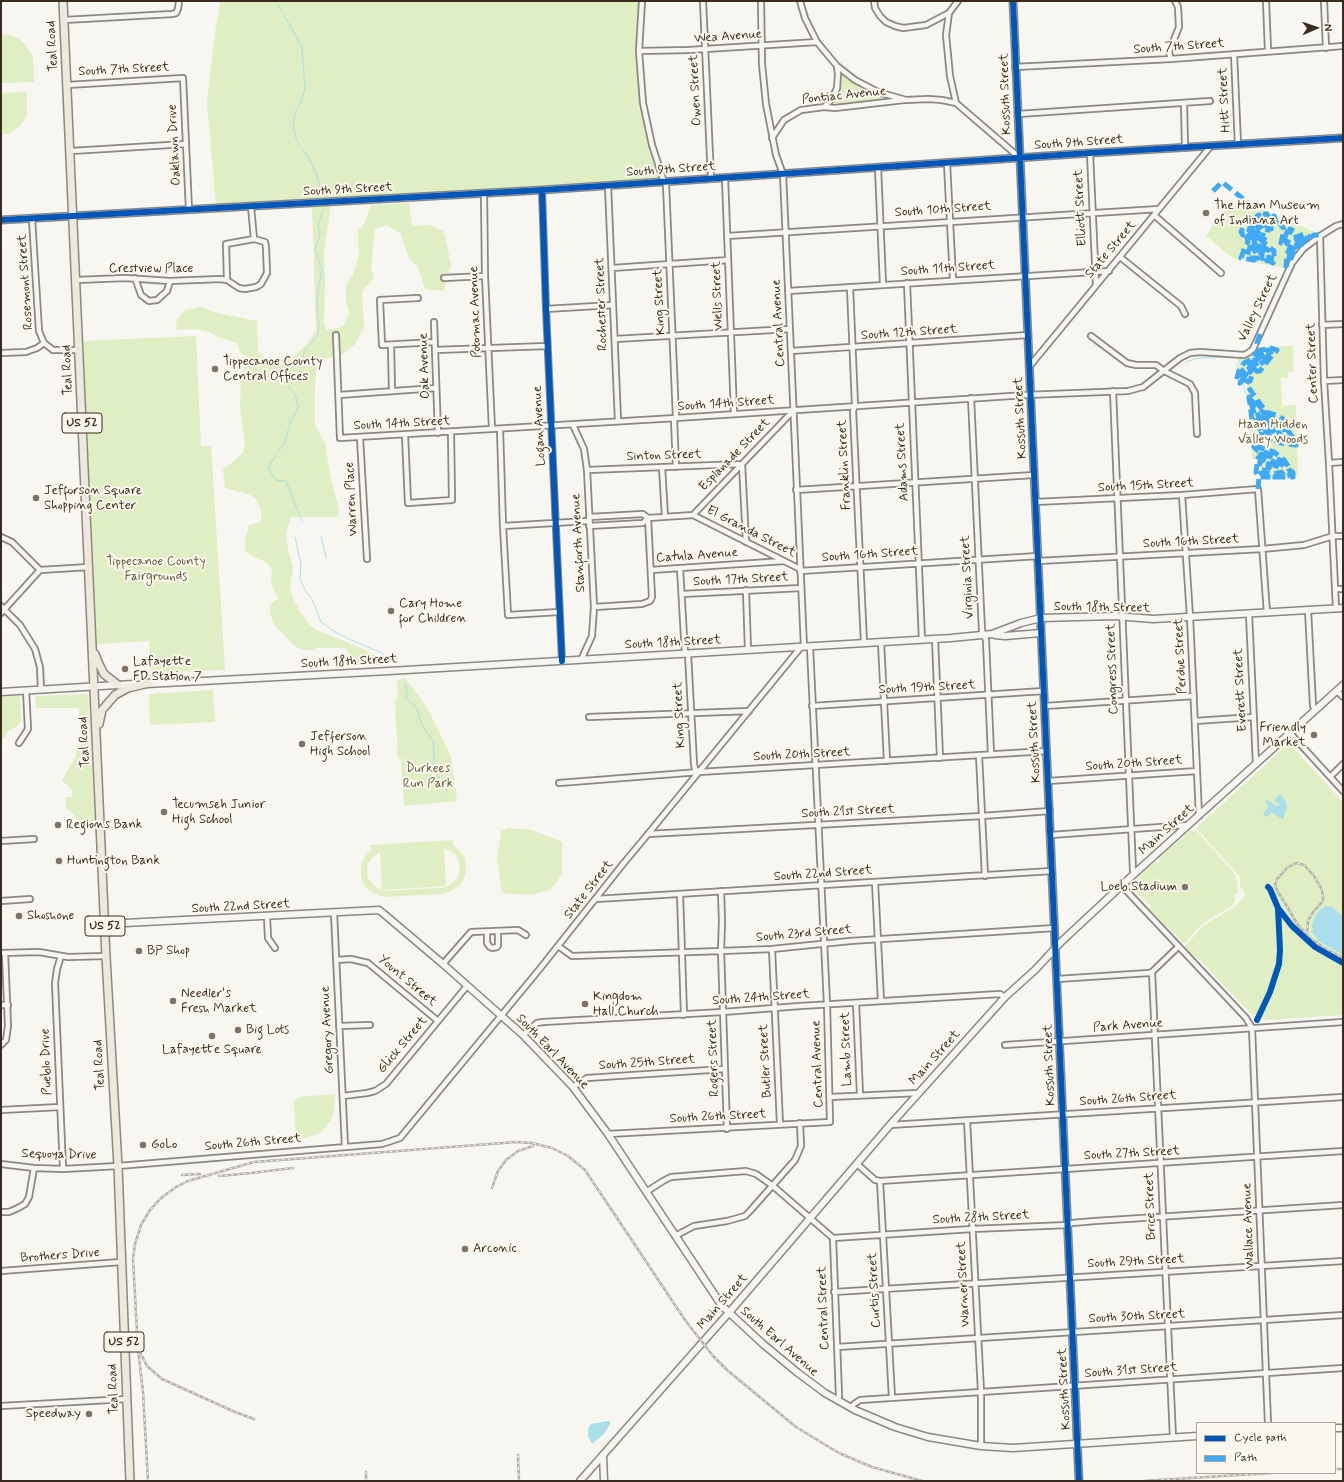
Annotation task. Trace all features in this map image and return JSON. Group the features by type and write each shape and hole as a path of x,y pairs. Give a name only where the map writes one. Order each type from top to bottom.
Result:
{"main road":[{"name":"Teal Road","path":"63,1 106,956 118,1166 130,1481"},
{"path":"92,629 95,653 100,668 108,678 118,685"},
{"path":"97,750 100,715 105,705 119,692 128,688 149,683"}],"street":[{"path":"64,20 164,15 176,13 179,1"},
{"name":"King Street","path":"642,1 639,51 643,104 652,145 665,183 673,337 676,466"},
{"name":"Owen Street","path":"703,1 711,179"},
{"name":"Central Avenue","path":"760,1 763,79 772,138 783,174 800,570 805,647 812,706 827,1004 830,1122"},
{"path":"800,1 805,18 817,42 837,66 867,87 906,100"},
{"path":"874,1 880,16 895,26 903,28 926,25 949,13 958,1"},
{"name":"Kossuth Street","path":"1013,1 1080,1481"},
{"path":"1171,59 1169,52 1179,27 1178,7 1175,1"},
{"path":"1266,1 1268,51"},
{"path":"1324,1 1326,48"},
{"path":"949,13 946,35 947,52 950,76 956,103 1020,158"},
{"name":"Wea Avenue","path":"639,51 656,52 817,42"},
{"name":"South 7th Street","path":"1015,67 1171,59 1343,46"},
{"name":"Hitt Street","path":"1234,54 1238,145"},
{"path":"824,107 832,99 837,88 837,66"},
{"name":"South 7th Street","path":"67,85 183,78"},
{"name":"Oaklawn Drive","path":"183,78 189,210"},
{"name":"Pontiac Avenue","path":"772,138 784,120 801,110 928,99 956,103"},
{"path":"1018,114 1210,101"},
{"path":"1184,103 1185,148"},
{"name":"South 9th Street","path":"1,220 665,183 1090,153 1343,138"},
{"path":"70,151 186,144"},
{"name":"State Street","path":"1029,368 1210,147"},
{"name":"Elliott Street","path":"1090,153 1096,285"},
{"path":"947,163 953,280"},
{"path":"878,168 883,284"},
{"name":"Wells Street","path":"725,178 734,414"},
{"name":"Rochester Street","path":"608,186 618,421"},
{"name":"Logan Avenue","path":"542,190 547,346 562,661"},
{"name":"Potomac Avenue","path":"484,193 488,347 492,429"},
{"path":"227,280 226,244 254,239 251,207"},
{"name":"South 10th Street","path":"727,236 1022,216 1159,209"},
{"path":"1154,215 1221,273"},
{"name":"Rosemont Street","path":"32,219 39,331 44,343"},
{"name":"Valley Street","path":"1112,391 1128,391 1143,387 1180,358 1190,354 1200,352 1244,355 1248,353 1253,349 1292,264 1303,249 1336,226 1343,224"},
{"name":"Center Street","path":"1320,236 1324,381 1336,609"},
{"name":"Crestview Place","path":"76,280 135,278 170,281 227,280 239,288 245,289 256,287 266,278 268,273 265,242 254,239"},
{"path":"1120,257 1181,306 1185,314"},
{"path":"612,268 728,260"},
{"name":"South 11th Street","path":"788,291 1025,275 1109,271"},
{"path":"444,278 486,276"},
{"path":"135,278 141,295 145,299 153,301 157,300 167,291 170,281"},
{"name":"Adams Street","path":"907,283 922,640"},
{"name":"Franklin Street","path":"850,287 864,643"},
{"path":"418,298 380,300 382,345 435,342"},
{"path":"546,309 613,305"},
{"name":"Oak Avenue","path":"434,322 438,433"},
{"path":"1322,325 1343,324"},
{"path":"615,339 673,337 790,329"},
{"path":"336,335 339,395 436,388"},
{"name":"South 12th Street","path":"791,351 1028,335"},
{"path":"1091,336 1127,363 1136,365 1156,365 1164,371 1190,384 1195,393 1197,434"},
{"path":"1,353 26,352 37,348 44,343 53,350 79,350"},
{"path":"391,345 392,391"},
{"path":"435,350 547,346"},
{"path":"1324,381 1343,380"},
{"name":"South 14th Street","path":"339,395 340,438 360,438 794,411 971,398 1112,391"},
{"name":"Congress Street","path":"1112,391 1134,874"},
{"name":"Virginia Street","path":"971,398 982,631 986,640 991,754"},
{"name":"Esplanade Street","path":"693,515 794,411"},
{"name":"Stanforth Avenue","path":"573,425 584,449 587,470 594,607 592,636 581,660"},
{"path":"500,429 502,526 508,615 560,612"},
{"path":"405,435 408,503 452,500 451,433"},
{"name":"Warren Place","path":"360,438 367,559"},
{"path":"1329,463 1343,462"},
{"path":"742,464 746,542"},
{"name":"Sinton Street","path":"587,470 742,464"},
{"path":"662,467 665,517"},
{"path":"796,490 1034,475"},
{"name":"South 15th Street","path":"1035,502 1182,496 1258,489 1262,549"},
{"name":"Perdue Street","path":"1182,496 1185,553 1187,557 1199,816"},
{"path":"589,522 643,514 648,518 651,570"},
{"path":"502,526 589,522 643,523 648,518 693,515"},
{"name":"El Granda Street","path":"693,515 800,570"},
{"name":"South 16th Street","path":"800,570 979,559 1120,557 1262,549 1304,545 1333,536 1343,536"},
{"path":"1,537 12,542 40,570"},
{"path":"1262,549 1268,613"},
{"name":"Catula Avenue","path":"594,607 647,603 652,597 651,570 784,561"},
{"path":"41,690 40,667 35,649 20,624 2,609 40,570 89,567"},
{"name":"King Street","path":"680,568 694,764 695,770 699,772"},
{"name":"South 17th Street","path":"682,594 801,588"},
{"path":"1335,590 1343,589"},
{"path":"746,590 748,650"},
{"name":"South 18th Street","path":"1,692 983,636 1041,618 1108,616 1153,619 1343,608"},
{"path":"1308,610 1312,706 1315,710"},
{"name":"Everett Street","path":"1249,614 1256,764"},
{"path":"992,634 1005,636 1041,633"},
{"path":"935,639 940,758"},
{"path":"881,642 887,761"},
{"name":"State Street","path":"391,1142 400,1138 558,946 622,864 749,711 805,647"},
{"name":"Main Street","path":"580,1481 729,1313 918,1093 1005,997 1134,874 1190,825 1343,685"},
{"path":"19,743 28,729 26,690"},
{"name":"South 19th Street","path":"812,706 1044,691"},
{"path":"1337,691 1343,697"},
{"path":"1045,706 1194,696"},
{"path":"589,717 749,711"},
{"path":"1195,721 1254,717"},
{"path":"1290,733 1343,791"},
{"name":"South 20th Street","path":"559,783 699,772 815,766 1047,750"},
{"path":"979,755 985,876"},
{"path":"1330,777 1343,764"},
{"name":"South 20th Street","path":"1048,781 1198,771"},
{"name":"South 21st Street","path":"648,834 1050,811"},
{"path":"1051,835 1190,825"},
{"path":"1,841 34,839"},
{"name":"South 22nd Street","path":"596,899 1052,871"},
{"path":"875,882 881,1001"},
{"path":"1122,886 1254,1028"},
{"name":"Rogers Street","path":"721,892 721,951 727,1129"},
{"path":"680,894 684,1015"},
{"path":"1,901 30,899"},
{"name":"South 22nd Street","path":"105,924 267,917 379,910"},
{"name":"South Earl Avenue","path":"379,910 523,1035 573,1087 608,1134 722,1306 798,1373 838,1401 881,1422 912,1433 951,1442 981,1446 1013,1448 1196,1436"},
{"name":"Gregory Avenue","path":"334,913 345,1147"},
{"path":"267,917 268,938 275,948"},
{"name":"South 23rd Street","path":"558,946 572,956 721,951 772,949 850,941 1055,928"},
{"path":"443,964 471,932 518,930 526,935"},
{"path":"487,932 488,943 492,948 497,947 498,945 498,931"},
{"path":"1057,979 1152,972 1178,947"},
{"name":"Butler Street","path":"772,949 780,1124"},
{"path":"1,1045 6,1040 8,1026 8,1005 3,953 39,952 78,958 106,956"},
{"name":"Pueblo Drive","path":"61,956 55,983 63,1169"},
{"name":"Yount Street","path":"336,960 351,959 368,963 438,1021"},
{"name":"Brice Street","path":"1152,972 1169,1380 1173,1438"},
{"name":"Glick Street","path":"343,1096 367,1093 382,1087 390,1080 467,986"},
{"name":"South 24th Street","path":"523,1035 536,1023 543,1022 684,1015 827,1004 1000,994 1005,997"},
{"name":"Lamb Street","path":"856,1003 860,1095"},
{"path":"1,1005 8,1005"},
{"name":"Park Avenue","path":"1005,1044 1343,1022"},
{"path":"339,1026 370,1025"},
{"name":"Wallace Avenue","path":"1254,1028 1255,1103 1268,1422"},
{"name":"South 25th Street","path":"573,1087 587,1078 725,1069"},
{"path":"830,1097 918,1093"},
{"name":"South 26th Street","path":"890,1125 1343,1097"},
{"path":"1,1110 60,1107"},
{"name":"Warner Street","path":"967,1120 981,1392 981,1446"},
{"name":"South 26th Street","path":"608,1134 727,1129 780,1124 830,1122"},
{"path":"675,1236 694,1226 727,1221 745,1216 795,1160 801,1146 800,1123"},
{"name":"South 26th Street","path":"118,1166 382,1144 391,1142"},
{"name":"South 27th Street","path":"880,1181 1343,1151"},
{"name":"Sequoya Drive","path":"1,1164 34,1168 63,1169 118,1166"},
{"path":"857,1164 875,1180 880,1181"},
{"path":"1,1212 9,1212 25,1204 29,1197 34,1168"},
{"path":"646,1192 663,1181 671,1178 746,1171 756,1174 773,1186 833,1238"},
{"name":"Curtis Street","path":"880,1181 892,1398"},
{"name":"South 28th Street","path":"833,1238 1068,1224 1343,1205"},
{"name":"Central Street","path":"833,1238 838,1401"},
{"name":"South 29th Street","path":"834,1292 1071,1276 1343,1261"},
{"name":"Brothers Drive","path":"1,1271 121,1262"},
{"name":"South 30th Street","path":"837,1347 1343,1315"},
{"name":"South 31st Street","path":"851,1408 860,1400 1343,1368"},
{"path":"1,1406 127,1400"},
{"path":"603,1455 604,1481"}],"green space":[{"path":"220,1 641,1 638,78 641,105 649,145 659,179 216,205 207,102"},
{"path":"1,34 11,35 22,41 33,56 34,82 1,83"},
{"path":"842,74 858,84 892,97 892,99 833,105 832,104 841,85"},
{"path":"27,92 27,114 22,124 9,134 1,134 1,93"},
{"path":"1242,196 1253,205 1319,234 1288,269 1233,258 1206,236 1217,218 1227,209 1235,205"},
{"path":"409,203 412,226 431,225 444,232 451,265 444,291 425,289 418,267 409,259 401,234 387,225 375,229 371,268 374,278 362,291 364,327 355,344 343,354 317,363 315,425 325,443 330,474 339,510 338,517 291,517 286,533 288,550 293,568 290,587 294,602 307,622 316,630 361,648 381,659 386,665 347,665 350,655 345,648 316,648 310,650 300,649 292,644 273,623 270,605 278,598 271,583 272,568 264,561 255,558 245,550 245,541 249,525 261,522 261,509 255,498 248,494 225,488 223,469 243,453 245,445 240,406 241,374 247,364 247,357 240,352 237,343 218,337 209,332 195,329 177,330 176,321 185,310 201,307 217,313 257,321 258,352 266,358 279,361 292,358 306,345 316,330 312,206 331,204 324,252 324,321 326,330 343,327 349,313 346,301 346,285 353,276 359,254 358,232 365,222 371,205"},
{"name":"Tippecanoe County Fairgrounds","path":"196,336 201,446 211,446 225,670 151,673 149,641 97,644 83,341"},
{"name":"Haan Hidden Valley Woods","path":"1293,346 1294,372 1288,372 1288,378 1281,378 1282,406 1296,405 1298,476 1261,478 1260,463 1258,463 1257,459 1252,459 1247,378 1239,379 1239,357 1259,347"},
{"name":"Durkees Run Park","path":"405,678 427,707 451,756 457,801 404,806 401,759 398,759 395,703 398,696 397,681"},
{"path":"213,690 215,722 150,725 149,694"},
{"path":"88,694 95,825 80,823 68,809 66,810 66,797 72,797 72,790 62,780 75,758 81,736 79,708 36,708 35,696"},
{"path":"1,697 20,697 20,723 8,731 5,738 2,738"},
{"path":"1289,743 1343,802 1343,1015 1266,1020 1251,1014 1199,959 1184,947 1203,926 1234,907 1245,896 1244,890 1240,886 1240,877 1196,828"},
{"path":"508,828 532,830 562,842 562,872 550,890 531,895 502,893 497,859 501,832"},
{"name":"Loeb Stadium","path":"1191,830 1193,832 1196,830 1234,873 1238,893 1235,894 1235,901 1233,905 1208,920 1196,930 1184,944 1150,909 1151,907 1131,886 1144,871 1156,862 1158,863 1160,861 1159,858"},
{"path":"453,840 453,845 465,858 466,871 464,879 460,885 450,892 441,894 384,897 373,893 366,888 362,881 361,864 371,850 370,845","holes":["444,848 455,854 460,867 456,880 448,886 441,888 382,890 446,886","380,852 382,890 376,888 368,878 367,872 368,863"]},
{"path":"335,1094 332,1118 327,1125 320,1133 296,1140 294,1102 298,1097"}],"water":[{"path":"1280,794 1285,800 1287,807 1283,820 1272,812 1267,817 1263,814 1269,806 1265,803 1267,800 1278,807 1279,803 1275,802 1275,799"},
{"path":"1326,906 1332,907 1343,916 1343,955 1318,941 1311,932 1313,931 1312,925 1316,914"},
{"path":"610,1421 610,1424 604,1434 592,1444 588,1436 588,1429 591,1424"}],"waterway":[{"path":"276,1 302,47 305,88 301,102 295,113 293,125 296,138 300,146"},
{"path":"302,150 306,153 316,173 322,192"},
{"path":"302,521 286,481 276,480 268,468 284,444 291,420 298,407 295,394 289,387 284,375 285,367 296,366 303,361 304,352 317,336 319,328 317,304 318,288 322,271 315,249 320,235 318,224 323,210"},
{"path":"1339,221 1343,220"},
{"path":"1322,232 1335,223"},
{"path":"1248,356 1256,350"},
{"path":"1186,362 1198,358 1240,357"},
{"path":"1241,357 1237,365 1256,425 1274,436"},
{"path":"321,536 326,558"},
{"path":"295,537 301,564 300,579 306,592 312,599 321,622 335,632 382,653 388,660"},
{"path":"404,684 406,685 407,689 406,698 417,708 421,723 433,740 433,768 448,793"}],"railway":[{"path":"1307,934 1308,921 1313,912 1323,901 1322,890 1314,876 1304,865 1296,863 1287,868 1277,879 1275,885 1277,890 1298,925 1311,939 1343,958"},
{"path":"148,1481 133,1259 135,1244 141,1225 150,1210 160,1199 176,1187 188,1181 254,1162 516,1142 532,1143 552,1148 568,1156 585,1170 685,1320 713,1356 727,1370 796,1427 839,1453 872,1467 922,1481"},
{"path":"492,1188 498,1171 506,1160 518,1151 533,1146"},
{"path":"219,1176 293,1168"},
{"path":"182,1175 200,1174"},
{"path":"141,1354 147,1366 162,1379 254,1419"},
{"path":"518,1455 519,1481"},
{"path":"1336,1469 1343,1469"},
{"path":"366,1472 366,1481"},
{"path":"1143,1481 1255,1474"}],"marked path":[{"path":"1213,191 1222,182 1252,206 1241,232 1243,235 1248,234 1251,224 1256,221 1257,216 1259,215 1258,220 1249,233 1247,238 1248,242 1241,258 1253,260 1262,259 1262,255 1254,242 1255,234 1264,220 1263,219 1251,239 1251,244 1259,258 1249,258 1247,256 1250,247 1249,235 1260,218 1262,218 1265,221 1257,232 1255,240 1258,248 1263,253 1267,261 1269,259 1268,252 1258,245 1257,239 1258,232 1264,223 1266,225 1260,244 1270,251 1272,255 1271,262 1273,263 1274,251 1263,242 1270,224 1265,214 1267,214 1271,222 1271,229 1276,223 1274,216 1284,229 1281,243 1283,243 1287,232 1287,244 1290,229 1296,232 1296,237 1304,234 1308,236 1293,249 1289,258 1290,251 1305,237 1304,236 1292,243 1287,254 1286,266 1297,247 1314,235 1320,235"},
{"path":"1260,334 1257,343 1259,350 1252,359 1244,363 1239,371 1236,381 1237,383 1240,383 1252,370 1266,360 1271,354 1271,350 1268,350 1261,354 1249,368 1262,354 1266,352 1269,354 1266,358 1251,367 1242,380 1239,380 1239,376 1243,370 1253,362 1262,350 1271,348 1277,350 1260,371 1256,371 1252,375 1250,381 1246,384 1266,412 1279,416 1284,420 1296,445 1281,443 1274,440 1266,433 1264,427 1256,420 1250,399 1262,411 1279,423 1289,439 1288,441 1285,440 1285,435 1278,425 1269,421 1257,412 1259,418 1274,436 1281,437 1281,435 1275,433 1264,423 1263,420 1276,428 1285,441 1292,444 1288,431 1278,420 1266,413 1252,398 1249,397 1252,420 1258,424 1261,431 1270,440 1268,442 1264,436 1255,433 1258,443 1257,445 1254,443 1254,447 1258,451 1279,461 1284,467 1283,472 1273,474 1267,473 1264,472 1266,463 1269,464 1268,467 1272,470 1275,469 1276,466 1269,461 1263,460 1260,462 1260,472 1263,475 1274,477 1288,476 1291,473 1288,467 1280,460 1259,449 1258,447 1274,452 1284,460 1293,473 1293,477 1259,477 1256,472 1258,458 1264,458 1271,461 1281,468 1267,457 1261,454 1260,455 1261,457 1263,455"},
{"path":"1258,489 1259,477"}],"cycle path":[{"path":"1013,1 1079,1481"},
{"path":"1,220 542,190 1090,153 1343,138"},
{"path":"542,190 562,661"},
{"path":"1268,887 1278,908 1292,926 1315,947 1343,963"},
{"path":"1257,1020 1270,992 1279,964 1280,950 1278,908"}],"place":[{"name":"The Haan Museum of Indiana Art","path":"1206,213"},
{"name":"Tippecanoe County Central Offices","path":"215,369"},
{"name":"Jefforson Square Shopping Center","path":"36,498"},
{"name":"Cary Home for Children","path":"391,611"},
{"name":"Lafayette FD Station 7","path":"125,669"},
{"name":"Friendly Market","path":"1314,735"},
{"name":"Jefferson High School","path":"302,744"},
{"name":"Tecumseh Junior High School","path":"164,812"},
{"name":"Regions Bank","path":"58,825"},
{"name":"Huntington Bank","path":"59,861"},
{"name":"Loeb Stadium","path":"1185,887"},
{"name":"Shoshone","path":"19,916"},
{"name":"BP Shop","path":"139,951"},
{"name":"Needler's Fresh Market","path":"173,1001"},
{"name":"Kingdom Hall Church","path":"585,1004"},
{"name":"Big Lots","path":"238,1030"},
{"name":"Lafayette Square","path":"212,1036"},
{"name":"GoLo","path":"143,1145"},
{"name":"Arconic","path":"465,1249"},
{"name":"Speedway","path":"89,1414"}]}
